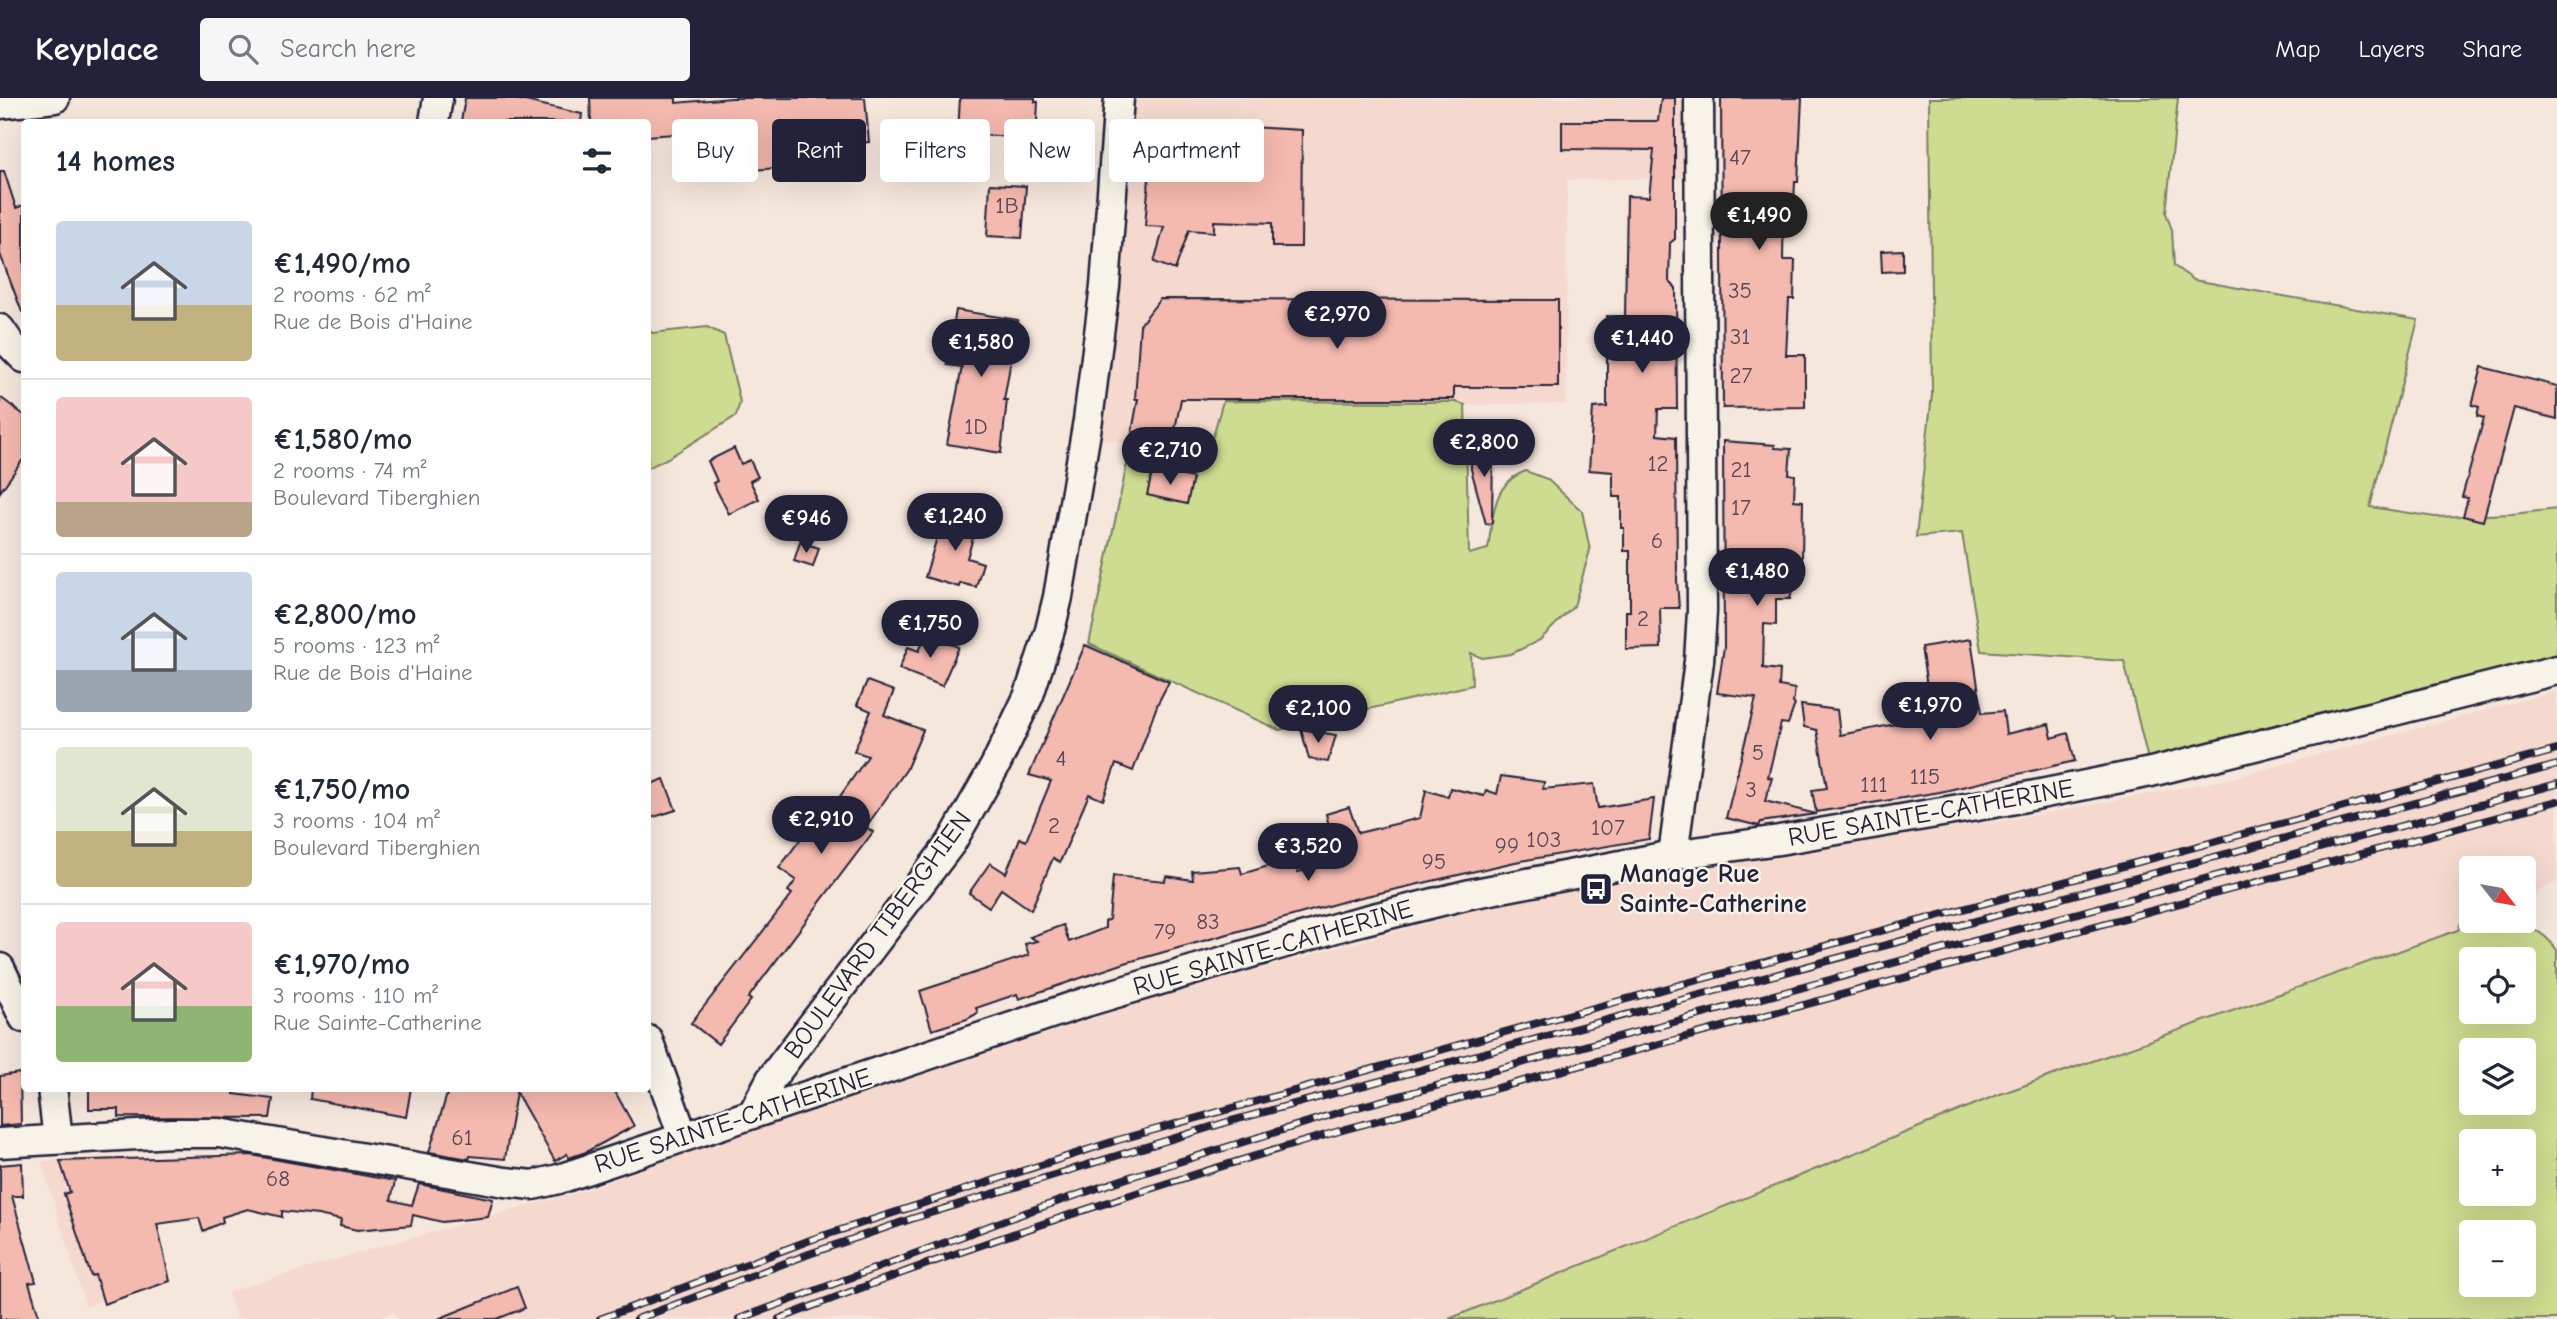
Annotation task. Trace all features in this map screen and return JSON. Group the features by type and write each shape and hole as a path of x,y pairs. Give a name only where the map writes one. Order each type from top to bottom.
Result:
{"street":[{"path":"0,104 55,98"},
{"path":"434,119 438,98"},
{"name":"BOULEVARD TIBERGHIEN","path":"753,1113 771,1079 951,843 995,766 1029,695 1058,597 1088,420 1105,285 1119,98"},
{"path":"1673,855 1699,661 1702,611 1699,98"},
{"path":"0,329 10,345 21,355"},
{"name":"RUE SAINTE-CATHERINE","path":"0,1143 172,1133 219,1133 393,1164 533,1185 559,1179 1086,1002 1349,924 1470,894 1673,855 1779,840 2000,802 2151,772 2557,670"},
{"path":"0,968 21,1003"},
{"path":"651,1048 683,1136"},
{"path":"52,1092 58,1139"}],"shaded area":[{"path":"1119,98 1699,98 1700,178 1567,180 1566,404 1465,405 1456,402 1207,457 1085,436 1111,182 1264,182 1264,119 1117,119"},
{"path":"2557,692 2557,882 2536,892 2536,856 2459,856 2458,930 1995,1096 1449,1319 397,1319 393,1312 376,1319 237,1319 228,1292 374,1248 580,1192 767,1125 1165,995 1481,908 1673,871 2019,818 2224,780"},
{"path":"120,1157 124,1176 106,1299 86,1307 41,1161"}],"green space":[{"path":"1929,98 2178,98 2166,213 2172,230 2174,266 2194,280 2418,320 2370,507 2435,517 2557,509 2557,669 2151,772 2124,661 1981,651 1962,533 1916,537 1932,394"},
{"path":"707,327 724,335 740,402 736,416 651,466 651,332"},
{"path":"1223,401 1456,402 1465,405 1469,554 1488,549 1496,502 1506,484 1526,471 1547,479 1582,511 1590,550 1574,606 1540,640 1511,654 1482,658 1471,653 1472,685 1279,730 1089,644 1131,445 1207,457"},
{"path":"2459,928 2459,933 2536,933 2536,931 2557,950 2557,1319 1449,1319 1995,1096"}],"building":[{"path":"465,98 512,98 582,114 581,119 462,119"},
{"path":"590,98 676,98 676,103 731,98 865,98 869,142 866,142 866,119 772,119 772,168 758,170 758,119 672,119 672,134 651,136 651,119 591,119"},
{"path":"960,98 1035,98 1035,102 1038,102 1037,119 1004,119 1004,137 990,135 990,119 959,119"},
{"path":"1661,98 1675,98 1675,239 1670,243 1669,281 1676,288 1677,409 1658,409 1657,435 1676,437 1679,608 1660,608 1661,648 1626,649 1626,611 1630,611 1630,551 1624,551 1621,497 1613,497 1613,472 1589,470 1593,408 1607,407 1607,316 1625,317 1627,196 1649,197 1654,150 1562,149 1562,121 1658,121"},
{"path":"1721,98 1802,98 1798,182 1795,182 1794,202 1784,202 1783,260 1795,260 1794,299 1789,299 1786,355 1805,355 1805,407 1723,408"},
{"path":"1264,128 1302,130 1301,247 1272,247 1272,223 1214,221 1214,232 1189,230 1175,270 1154,262 1164,227 1145,226 1149,182 1264,182"},
{"path":"0,171 4,171 16,208 21,206 21,309 0,254"},
{"path":"990,184 1026,186 1022,238 987,236"},
{"path":"1903,250 1903,271 1882,272 1881,251"},
{"path":"1160,299 1558,300 1558,387 1454,387 1454,399 1181,399 1173,440 1132,432 1138,399 1135,399 1140,325"},
{"path":"956,310 1018,320 1004,400 1007,400 1001,453 947,444 962,367 947,365"},
{"path":"2482,367 2557,386 2557,419 2514,408 2483,521 2463,516 2468,498 2462,497 2484,418 2477,416 2479,407 2472,405"},
{"path":"0,397 21,413 21,462 0,492"},
{"path":"1723,441 1775,445 1775,448 1791,449 1789,474 1795,475 1794,500 1803,501 1802,559 1796,559 1790,599 1776,599 1776,625 1764,624 1763,668 1780,670 1779,686 1795,689 1795,704 1788,724 1781,723 1768,777 1772,778 1765,801 1816,814 1761,822 1759,826 1726,818 1756,698 1717,693 1724,647"},
{"path":"734,448 741,464 750,460 758,477 750,481 759,499 729,514 713,483 717,481 708,461"},
{"path":"1471,448 1493,449 1492,523 1486,524 1471,469"},
{"path":"1153,469 1193,478 1187,504 1147,495"},
{"path":"945,511 978,521 967,558 983,563 976,587 960,583 959,587 925,577"},
{"path":"800,542 819,548 813,567 794,561"},
{"path":"926,634 959,647 942,686 899,669 908,647 919,651"},
{"path":"1971,639 1982,713 2003,711 2006,734 2049,724 2052,738 2068,733 2075,761 1940,792 1816,812 1812,790 1827,788 1817,730 1804,727 1801,705 1837,710 1840,735 1921,719 1921,702 1929,700 1921,647"},
{"path":"1085,645 1169,682 1158,703 1133,771 1116,764 1103,800 1089,794 1060,862 1053,858 1031,910 1001,889 989,907 969,893 990,863 1006,873 1020,838 1026,841 1051,781 1029,775"},
{"path":"867,681 894,691 884,715 923,730 906,770 866,827 873,832 748,998 751,1000 718,1044 691,1023 792,894 788,891 796,880 779,868 805,833 811,838 868,756 854,751 871,711 857,705"},
{"path":"1301,729 1336,735 1328,762 1309,759"},
{"path":"1501,776 1544,782 1543,789 1594,784 1598,808 1654,799 1649,839 1515,862 1349,900 1125,963 1019,999 1017,994 976,1008 978,1013 967,1019 932,1030 920,991 1029,955 1025,944 1037,941 1030,937 1063,925 1069,942 1105,928 1105,921 1109,920 1113,876 1165,881 1166,876 1193,880 1192,871 1240,867 1242,874 1295,858 1298,872 1338,862 1326,814 1349,807 1358,833 1420,818 1426,790 1448,797 1450,788 1484,796 1486,790 1497,794"},
{"path":"664,779 676,810 651,818 651,784"},
{"path":"20,1073 21,1124 0,1126 0,1076"},
{"path":"89,1092 234,1092 273,1099 270,1118 119,1117 119,1109 89,1109"},
{"path":"311,1092 410,1092 406,1117 310,1099"},
{"path":"448,1092 516,1092 505,1159 470,1156 469,1159 429,1152"},
{"path":"516,1092 615,1092 634,1126 586,1152 569,1158 567,1154 555,1161"},
{"path":"251,1155 395,1181 391,1200 412,1205 419,1184 493,1199 488,1217 442,1222 413,1215 411,1225 357,1230 340,1226 341,1220 318,1215 282,1211 282,1217 248,1209 222,1217 223,1222 203,1231 199,1218 157,1224 170,1281 104,1304 95,1275 91,1276 64,1194 70,1192 60,1161"},
{"path":"22,1163 23,1196 12,1196 36,1282 29,1283 40,1319 0,1319 0,1165"},
{"path":"517,1287 525,1308 497,1319 438,1319"}],"railway":[{"path":"600,1319 813,1239 1118,1140 1541,1022 2557,750"},
{"path":"637,1319 809,1254 914,1218 1227,1122 2557,765"},
{"path":"739,1319 1030,1211 1347,1110 2557,784"},
{"path":"779,1319 1060,1218 1346,1129 2557,801"}],"place":[{"name":"Manage Rue Sainte-Catherine","path":"1596,889"}]}
